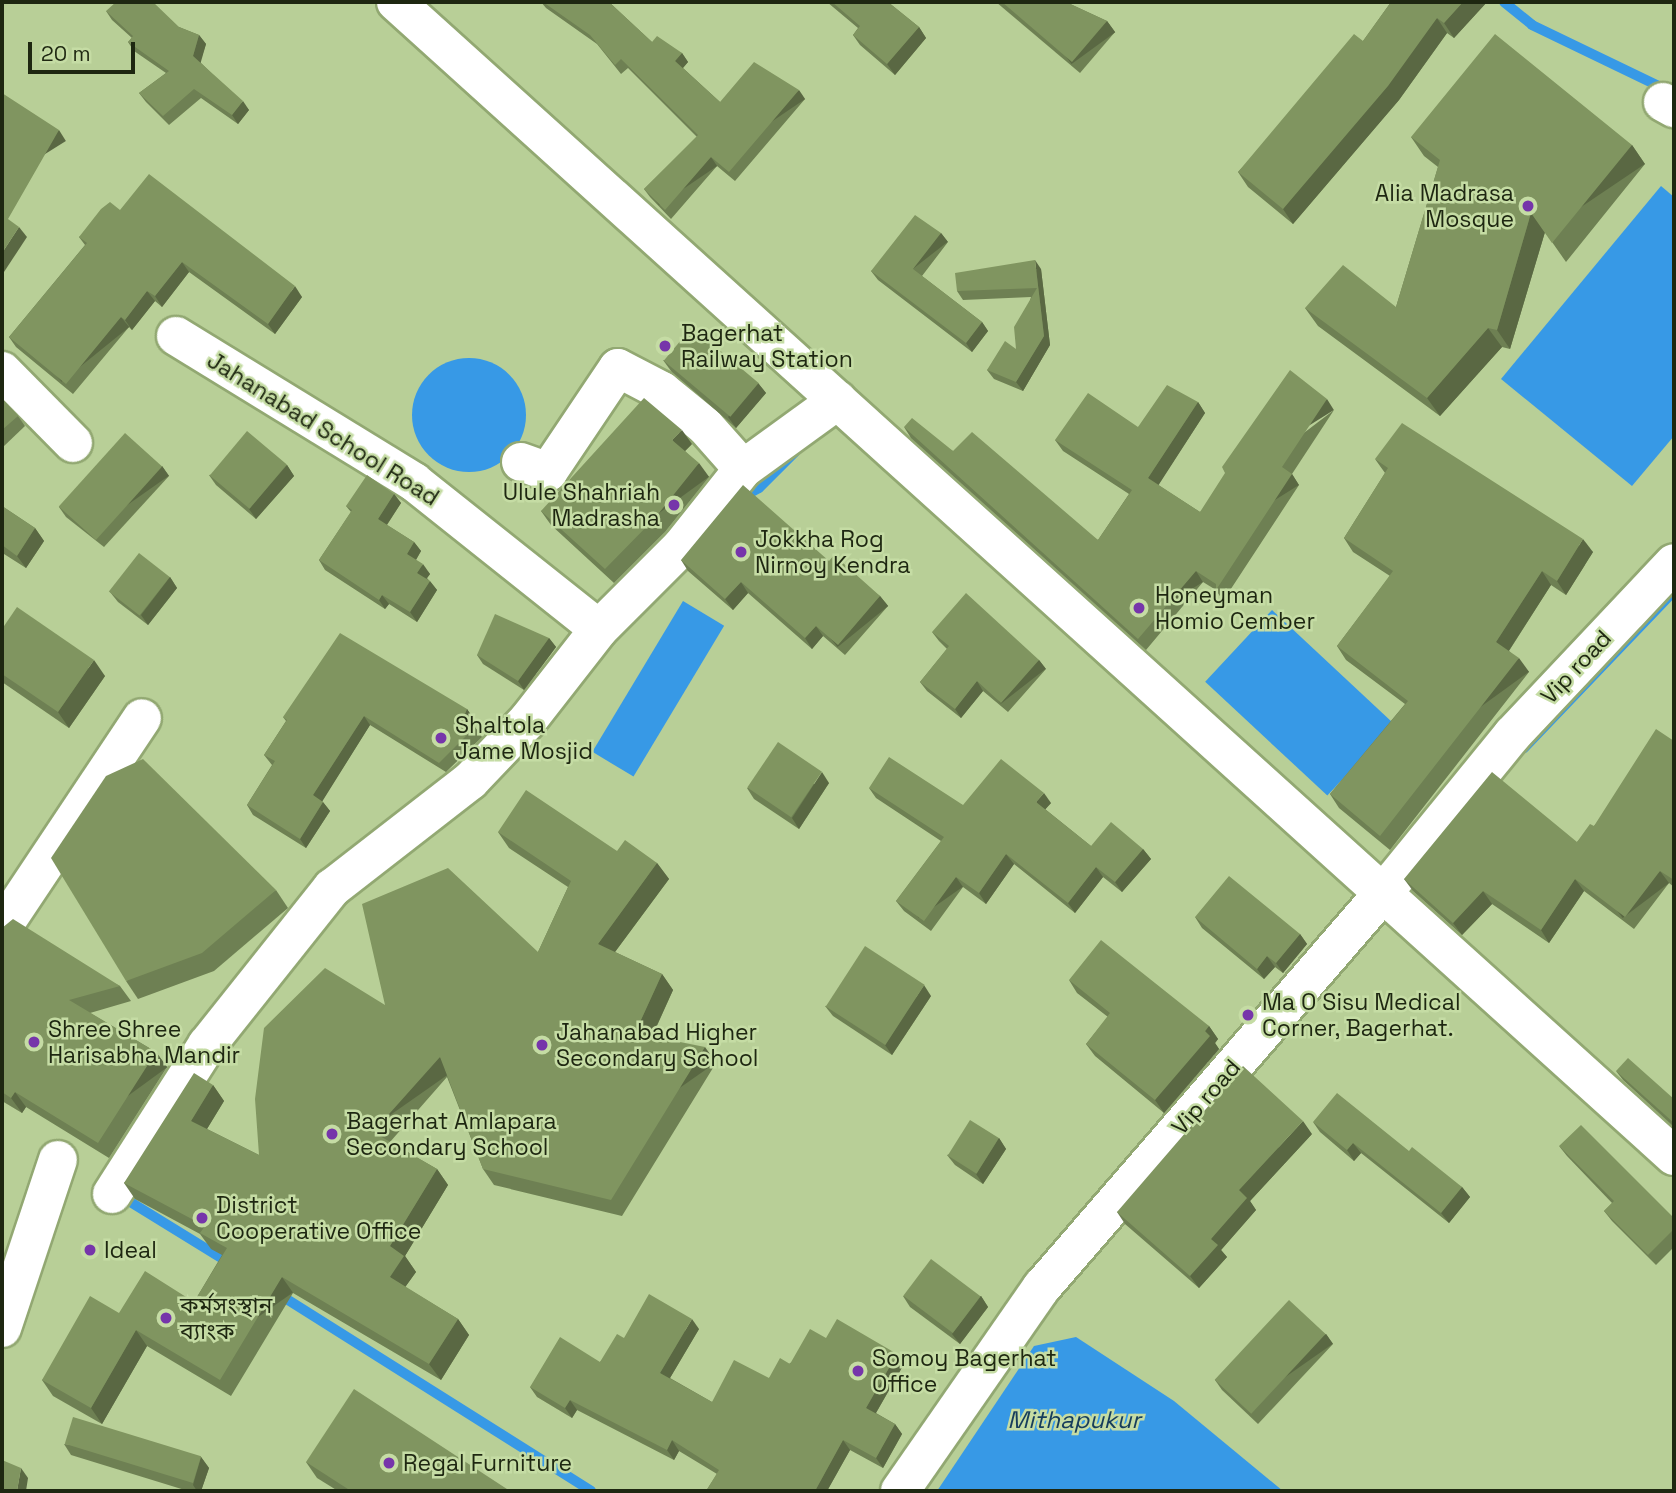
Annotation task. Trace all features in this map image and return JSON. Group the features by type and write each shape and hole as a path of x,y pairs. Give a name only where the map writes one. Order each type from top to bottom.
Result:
{"street":[{"path":"396,2 1674,1156"},
{"name":"Jahanabad School Road","path":"176,336 414,482 599,629"},
{"path":"521,462 548,472 618,368 662,391 705,426 743,469"},
{"path":"2,370 73,443"},
{"path":"112,1194 206,1045 332,888 470,781 528,720 599,629 681,547 743,469 838,400"},
{"name":"Vip road","path":"900,1491 1042,1287 1384,892 1512,735 1674,563"},
{"path":"2,928 142,718"},
{"path":"2,1328 58,1160"}],"water":[{"path":"1661,186 1674,197 1674,436 1632,486 1501,379"},
{"path":"469,358 491,363 509,375 521,393 526,415 521,437 509,455 491,467 469,472 447,467 429,455 417,437 412,415 417,393 429,375 447,363"},
{"path":"683,601 724,626 633,777 592,752"},
{"path":"1272,610 1394,724 1327,796 1205,682"},
{"name":"Mithapukur","path":"1076,1337 1174,1401 1283,1491 937,1491 1034,1346"}],"building":[{"path":"116,2 153,2 179,27 199,35 193,56 243,101 232,115 194,89 163,116 139,93 169,71 128,42 133,36 106,11"},
{"path":"543,2 609,2 652,42 657,36 682,53 675,61 720,102 754,62 799,90 729,172 711,157 665,210 644,189 698,135 621,59 615,65 590,35"},
{"path":"832,2 888,2 919,27 887,64 853,35 860,26"},
{"path":"1002,2 1066,2 1107,21 1072,62"},
{"path":"1391,2 1463,2 1444,23 1437,18 1388,86 1283,209 1238,172 1354,34 1363,41"},
{"name":"Alia Madrasa Mosque","path":"1495,34 1632,145 1552,243 1531,213 1497,330 1488,328 1427,398 1305,308 1343,265 1396,307 1440,160 1411,137"},
{"path":"2,93 59,130 8,219 19,227 2,253"},
{"path":"149,174 295,286 268,324 182,262 155,296 147,291 125,320 121,317 66,384 9,337 87,243 79,237 101,209 110,202 120,210"},
{"path":"915,215 941,233 913,269 982,322 966,343 871,271"},
{"path":"1035,260 1044,336 1016,382 987,370 1005,341 1016,349 1014,327 1037,288 957,291 955,273"},
{"path":"692,327 759,383 730,417 664,361"},
{"path":"1290,370 1327,399 1282,467 1292,474 1216,590 1216,584 1196,571 1138,639 904,427 912,418 953,451 972,432 1098,540 1132,490 1055,440 1088,393 1138,427 1167,385 1198,402 1148,478 1200,512 1225,473 1222,467"},
{"path":"644,398 682,430 672,440 699,463 655,518 605,569 541,511"},
{"path":"2,399 18,416 2,430"},
{"path":"1402,423 1583,539 1557,581 1542,571 1496,642 1519,658 1380,836 1330,794 1408,701 1337,646 1393,571 1344,538 1388,468 1375,459"},
{"path":"247,431 287,464 250,509 210,475"},
{"path":"125,433 162,466 96,540 59,507"},
{"path":"367,475 394,494 378,519 414,542 407,554 423,564 417,573 430,581 410,612 382,595 379,600 319,560 352,510 346,506"},
{"path":"743,485 829,561 834,555 880,596 838,645 816,626 805,638 741,582 725,599 681,560"},
{"path":"2,506 35,528 17,556 2,545"},
{"path":"139,553 170,577 140,616 109,592"},
{"path":"966,593 1039,660 1001,703 977,681 955,709 920,682 949,646 932,632"},
{"path":"17,607 94,660 58,712 2,674 2,629"},
{"path":"495,614 549,638 518,681 477,655"},
{"path":"340,633 467,709 463,719 475,727 439,763 364,716 313,795 323,802 300,839 247,805 275,761 264,755 287,720 283,717"},
{"path":"1656,729 1674,741 1674,880 1660,871 1625,917 1575,879 1541,930 1483,891 1453,923 1404,879 1492,772 1577,842 1590,824 1594,826"},
{"path":"778,742 822,772 791,817 747,788"},
{"path":"889,757 963,805 1001,759 1044,793 1036,802 1091,846 1111,822 1143,849 1115,882 1096,867 1068,903 1006,854 979,893 956,877 924,921 896,901 944,837 869,788"},
{"path":"143,759 276,890 202,953 126,981 51,858 106,776"},
{"path":"526,790 617,851 625,840 657,863 598,944 662,974 635,1033 705,1047 611,1200 483,1169 440,1057 373,1132 437,1169 390,1246 404,1256 390,1277 458,1319 429,1364 282,1277 220,1380 136,1330 91,1408 42,1380 90,1296 119,1313 145,1271 194,1302 227,1248 200,1233 205,1226 124,1183 194,1073 213,1085 191,1121 259,1155 255,1099 264,1028 325,968 385,1005 362,904 448,868 538,952 571,881 498,832"},
{"path":"1229,876 1300,934 1276,963 1267,956 1257,969 1195,917"},
{"path":"13,919 120,986 69,1000 156,1052 98,1143 15,1092 11,1098 2,1092 2,928"},
{"path":"1101,940 1209,1026 1205,1031 1210,1036 1155,1100 1086,1044 1110,1013 1069,980"},
{"path":"865,946 925,985 885,1045 826,1006"},
{"path":"1628,1058 1674,1099 1674,1123 1616,1071"},
{"path":"1243,1066 1303,1121 1239,1190 1247,1198 1211,1239 1218,1245 1190,1276 1117,1212"},
{"path":"1337,1093 1409,1151 1412,1147 1462,1187 1441,1213 1353,1143 1347,1150 1313,1122"},
{"path":"970,1120 999,1138 977,1174 948,1156"},
{"path":"1581,1125 1674,1218 1674,1229 1648,1255 1604,1211 1614,1201 1559,1146"},
{"path":"931,1259 981,1296 953,1333 903,1296"},
{"path":"649,1294 692,1319 660,1373 712,1402 734,1360 769,1378 780,1358 790,1364 810,1329 826,1338 837,1319 897,1354 866,1408 895,1424 876,1458 843,1440 815,1491 706,1491 719,1470 672,1440 667,1450 570,1400 565,1408 530,1387 560,1337 600,1362 617,1334 624,1338"},
{"path":"1289,1300 1326,1334 1251,1414 1215,1380"},
{"path":"354,1389 510,1491 351,1491 306,1462"},
{"path":"73,1417 201,1456 193,1483 65,1444"},
{"path":"2,1460 21,1468 17,1491 2,1491"}],"waterway":[{"path":"1504,2 1532,25 1669,91"},
{"path":"742,489 750,493 759,488 795,452"},
{"path":"1524,748 1674,591"},
{"path":"119,1195 231,1264"},
{"path":"277,1293 591,1491"}],"place":[{"name":"Alia Madrasa Mosque","path":"1528,206"},
{"name":"Bagerhat Railway Station","path":"665,346"},
{"name":"Ulule Shahriah Madrasha","path":"674,505"},
{"name":"Jokkha Rog Nirnoy Kendra","path":"741,552"},
{"name":"Honeyman Homio Cember","path":"1139,608"},
{"name":"Shaltola Jame Mosjid","path":"441,738"},
{"name":"Ma O Sisu Medical Corner, Bagerhat.","path":"1248,1015"},
{"name":"Shree Shree Harisabha Mandir","path":"34,1042"},
{"name":"Jahanabad Higher Secondary School","path":"542,1045"},
{"name":"Bagerhat Amlapara Secondary School","path":"332,1134"},
{"name":"District Cooperative Office","path":"202,1218"},
{"name":"Ideal","path":"90,1250"},
{"name":"কর্মসংস্থান ব্যাংক","path":"166,1318"},
{"name":"Somoy Bagerhat Office","path":"858,1371"},
{"name":"Regal Furniture","path":"389,1463"}]}
